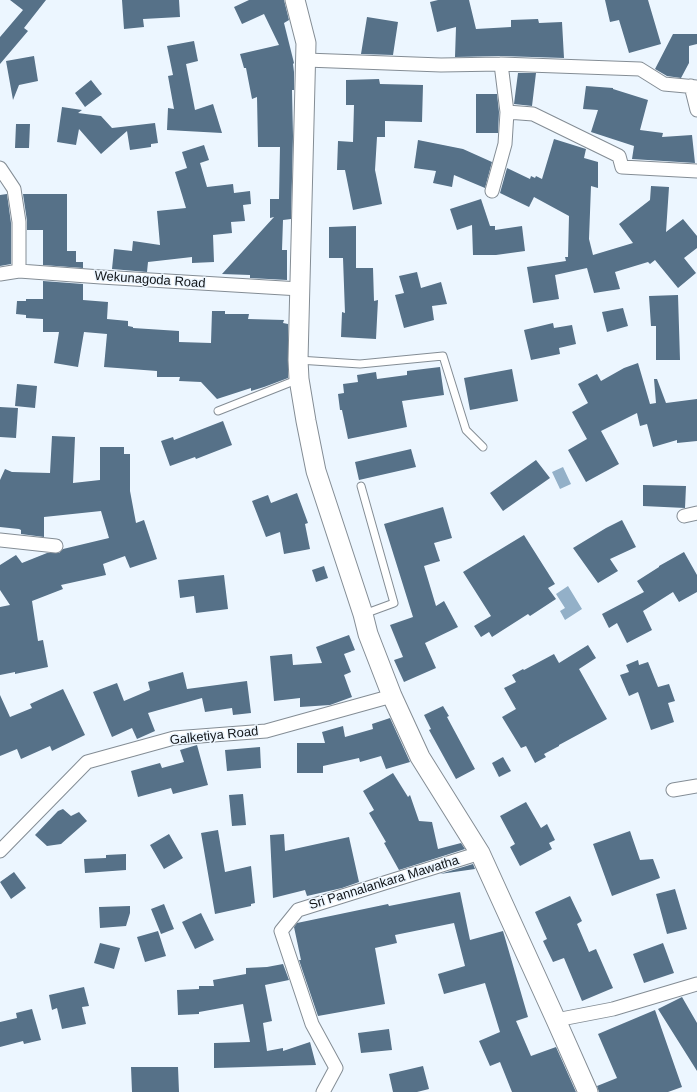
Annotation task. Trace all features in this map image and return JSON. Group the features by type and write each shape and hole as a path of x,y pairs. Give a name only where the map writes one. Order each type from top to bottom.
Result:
{"street":[{"path":"295,0 306,43 299,370 306,421 316,471 363,614 368,634 392,696 420,757 480,853 588,1092"},
{"path":"306,60 441,65 501,64 640,69 664,84 694,87 697,110"},
{"path":"492,191 505,144 508,112 501,64"},
{"path":"508,112 533,114 619,156 622,167 697,172"},
{"path":"0,168 14,189 19,222 19,271"},
{"name":"Wekunagoda Road","path":"0,274 19,271 300,289"},
{"path":"0,540 56,546"},
{"name":"Galketiya Road","path":"0,851 87,762 174,738 266,731 392,696"},
{"path":"673,790 697,786"},
{"name":"Sri Pannalankara Mawatha","path":"323,1092 336,1068 312,1024 281,931 298,910 480,853"},
{"path":"556,1020 614,1009 697,984"}],"lane":[{"path":"218,411 299,370 443,356 466,430 483,447"},
{"path":"361,486 394,603 363,614"}],"water":[{"path":"563,467 571,484 560,489 552,472"},
{"path":"568,586 582,609 565,620 560,611 565,608 556,594"}],"building":[{"path":"10,0 46,0 24,28 28,31 0,64 0,37 23,10"},
{"path":"122,0 179,0 180,17 143,19 144,27 124,29"},
{"path":"249,0 284,0 289,20 284,23 294,63 294,90 292,90 293,136 291,219 283,220 282,250 287,250 287,280 250,278 250,275 222,274 274,217 270,218 270,199 279,199 280,147 258,147 257,97 252,99 246,68 244,68 240,54 279,45 264,14 242,24 234,7"},
{"path":"438,0 469,0 476,29 511,27 511,20 538,19 539,23 562,22 564,58 501,56 455,57 456,27 437,32 430,2"},
{"path":"605,0 648,0 661,44 629,53 619,20 610,22"},
{"path":"367,17 398,22 393,55 361,54"},
{"path":"673,34 697,34 697,44 689,46 689,63 681,78 667,76 655,69"},
{"path":"194,41 198,61 186,64 195,110 213,104 222,133 167,130 168,108 174,109 168,76 173,75 167,46"},
{"path":"34,56 38,81 19,85 13,100 6,61"},
{"path":"518,73 536,73 532,106 514,104"},
{"path":"379,79 380,84 423,85 422,122 385,121 385,137 377,137 375,170 382,204 353,210 345,170 337,170 338,141 353,142 354,105 346,105 346,80"},
{"path":"91,80 102,94 85,107 75,93"},
{"path":"586,86 613,88 648,100 640,130 663,133 662,137 692,135 695,163 632,159 634,146 591,132 598,110 583,109"},
{"path":"476,94 497,94 499,112 498,133 476,133"},
{"path":"62,107 82,110 78,113 101,116 112,128 155,123 158,143 151,144 151,147 130,150 127,131 101,154 79,129 76,145 57,142"},
{"path":"16,124 30,124 29,148 15,148"},
{"path":"554,139 586,149 584,158 598,162 598,188 591,186 589,239 593,255 633,243 619,224 650,200 651,186 669,187 666,232 683,219 697,236 697,248 684,258 696,273 678,288 655,260 650,264 648,262 615,272 620,289 594,293 587,268 555,275 559,299 533,303 527,267 566,261 565,257 568,257 569,216 534,197 529,207 500,193 507,168 530,179 531,176 535,178 536,176 542,179"},
{"path":"418,140 463,149 492,162 485,188 454,175 452,187 433,183 436,171 414,168"},
{"path":"204,145 209,160 200,163 207,187 233,184 234,193 250,191 251,204 243,205 245,221 231,222 232,233 213,235 214,262 192,263 192,257 148,262 147,272 112,269 114,249 132,251 133,241 160,245 157,211 186,208 175,172 187,168 182,152"},
{"path":"7,194 11,223 11,264 0,266 0,195"},
{"path":"23,194 67,194 67,251 76,251 76,262 83,262 83,268 43,265 43,230 27,230"},
{"path":"481,199 490,226 495,226 495,230 522,226 525,251 496,255 473,255 472,225 457,230 450,209"},
{"path":"356,226 356,268 373,268 374,301 378,300 376,339 341,337 342,312 345,313 343,258 329,258 329,227"},
{"path":"417,272 421,288 441,282 447,304 432,306 434,320 404,328 395,295 404,293 399,276"},
{"path":"43,281 83,284 83,300 108,302 107,319 128,321 128,326 133,328 179,331 179,342 211,343 212,311 225,311 225,314 249,314 248,319 284,320 283,323 288,324 288,378 251,391 251,388 217,399 201,382 179,381 180,377 157,377 157,371 104,367 107,334 84,332 78,367 54,363 59,332 43,332 43,319 26,318 26,315 16,314 17,301 26,301 26,299 43,299"},
{"path":"678,295 680,360 656,360 656,326 651,326 649,296"},
{"path":"623,308 628,326 607,332 602,312"},
{"path":"553,323 554,328 572,325 576,344 559,348 560,354 531,360 524,330"},
{"path":"638,363 650,404 656,403 654,379 657,379 666,403 697,399 697,441 677,443 677,440 653,447 647,424 640,426 637,413 601,431 619,464 586,482 568,450 587,439 572,412 588,403 578,384 597,374 601,381 624,368"},
{"path":"440,367 444,395 402,401 407,427 348,439 342,410 340,410 338,394 344,393 343,384 358,382 357,375 376,372 377,379 407,375 407,371"},
{"path":"512,369 518,401 470,410 464,378"},
{"path":"17,384 37,386 35,408 15,406"},
{"path":"0,407 18,408 16,438 0,437"},
{"path":"223,421 232,445 196,459 195,457 170,466 161,441 173,437 174,440"},
{"path":"52,436 75,437 73,483 100,480 100,447 124,447 124,454 130,454 130,491 136,523 144,520 157,559 130,568 125,556 103,564 106,575 61,585 63,589 32,601 38,641 43,640 48,667 15,674 15,672 0,675 0,607 10,605 0,590 0,565 16,555 22,563 47,553 59,553 63,549 109,538 101,511 44,517 44,537 21,534 21,530 19,529 0,527 0,480 5,469 12,472 50,473"},
{"path":"411,449 416,467 359,480 355,462"},
{"path":"536,460 550,478 503,511 490,493"},
{"path":"643,485 686,486 685,508 643,506"},
{"path":"297,493 308,523 305,524 310,549 284,554 280,532 266,537 252,501 268,495 271,503"},
{"path":"443,507 452,538 434,543 440,561 424,566 436,606 444,601 458,627 425,643 436,668 404,682 394,660 403,657 390,625 413,617 384,524"},
{"path":"622,520 636,547 610,559 618,571 598,583 573,548"},
{"path":"524,535 555,584 548,588 556,599 530,616 528,614 492,637 489,632 481,637 474,626 491,616 463,572"},
{"path":"684,552 697,575 697,592 679,602 673,592 643,611 652,630 627,643 617,623 609,628 602,614 644,592 637,581 659,566"},
{"path":"324,566 328,578 316,582 312,570"},
{"path":"224,575 228,609 196,613 194,596 180,598 178,580"},
{"path":"349,635 355,650 344,654 351,672 344,675 352,697 330,705 300,707 300,698 274,701 270,656 292,654 293,665 322,663 316,647"},
{"path":"588,645 596,658 579,669 607,719 544,754 546,757 535,763 526,746 521,748 502,717 516,709 504,688 516,682 512,675 523,669 524,670 554,654 559,663"},
{"path":"638,660 639,665 648,662 658,687 669,684 675,701 668,703 674,722 651,730 638,692 629,696 620,675 629,672 626,665"},
{"path":"183,672 187,689 247,681 251,713 233,715 232,708 205,712 202,698 148,713 155,731 137,739 132,728 112,737 93,692 117,683 124,701 150,690 148,682"},
{"path":"63,689 85,735 52,751 50,746 21,759 17,749 0,756 0,695 10,717 32,708 30,704"},
{"path":"443,706 449,716 447,717 475,769 456,779 429,730 431,729 424,715"},
{"path":"390,718 410,762 386,769 381,756 360,762 359,758 323,766 323,773 297,773 297,743 325,743 322,732 343,726 345,737 373,729 372,724"},
{"path":"197,745 208,785 173,794 171,788 138,797 131,771 160,763 162,768 184,762 180,750"},
{"path":"260,747 261,768 227,771 225,750"},
{"path":"503,757 511,771 499,777 492,763"},
{"path":"393,773 408,797 410,795 419,821 432,822 438,849 461,843 465,849 399,870 384,843 386,842 369,813 374,810 363,791"},
{"path":"243,794 246,825 232,826 229,795"},
{"path":"526,802 541,828 547,824 555,840 549,843 552,849 520,866 510,847 515,844 500,816"},
{"path":"63,809 71,816 79,812 87,821 61,844 47,846 35,835 58,811"},
{"path":"218,830 225,872 251,866 255,903 251,904 251,906 215,914 201,833"},
{"path":"630,831 640,860 653,859 660,878 612,896 593,844"},
{"path":"169,834 183,858 164,869 150,845"},
{"path":"284,834 285,851 349,837 359,882 342,888 307,896 305,890 273,898 270,835"},
{"path":"126,854 126,870 85,873 84,859 106,858 106,855"},
{"path":"473,864 475,869 440,874"},
{"path":"14,872 26,888 11,899 0,882"},
{"path":"675,889 687,929 667,934 656,894"},
{"path":"460,892 470,940 503,931 528,1017 516,1021 531,1056 556,1047 576,1092 512,1092 500,1062 490,1066 479,1041 500,1032 485,983 444,994 438,974 465,966 454,923 395,935 397,943 375,948 385,1004 318,1016 299,960 301,960 294,927 297,923 388,904 389,906"},
{"path":"570,896 582,921 577,924 589,952 596,949 613,988 582,1001 564,958 553,962 543,941 547,939 535,912"},
{"path":"164,904 174,929 161,934 151,909"},
{"path":"130,906 130,913 126,926 100,928 99,907"},
{"path":"201,913 214,940 195,949 182,922"},
{"path":"158,931 166,956 145,962 137,937"},
{"path":"100,943 120,948 114,969 94,963"},
{"path":"663,943 674,973 644,983 633,954"},
{"path":"283,964 289,980 265,985 272,1021 263,1023 267,1051 283,1048 283,1051 310,1042 316,1065 214,1068 214,1043 250,1042 243,1004 199,1012 199,1014 178,1015 177,990 199,989 199,986 214,986 213,980 246,974 246,968 267,967"},
{"path":"84,987 89,1006 82,1007 86,1024 62,1029 57,1008 52,1010 49,995"},
{"path":"682,997 697,1023 697,1071 658,1009"},
{"path":"32,1009 41,1040 24,1044 23,1041 0,1047 0,1022 17,1018 16,1013"},
{"path":"655,1010 682,1087 668,1092 599,1092 597,1086 617,1078 598,1034"},
{"path":"389,1029 392,1050 361,1053 358,1033"},
{"path":"423,1066 429,1089 417,1092 393,1092 389,1074"},
{"path":"131,1067 178,1067 179,1092 132,1092"}]}
